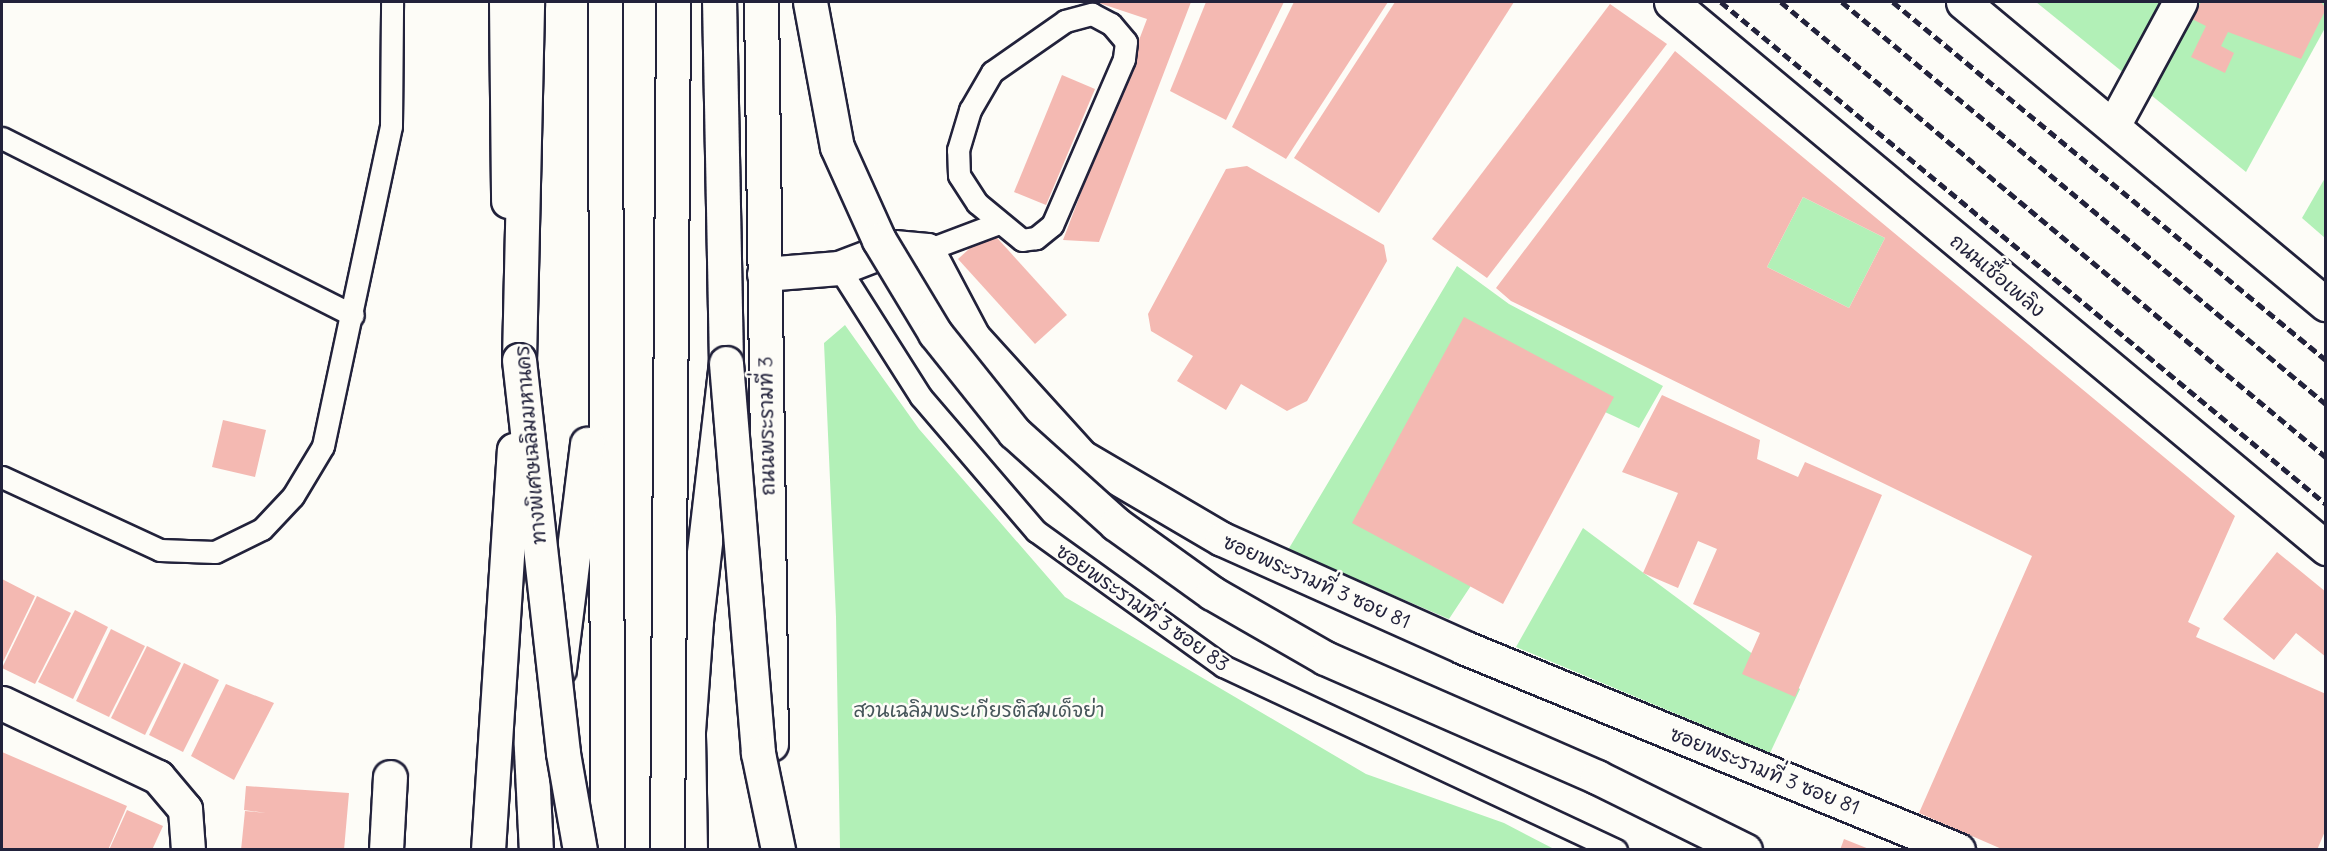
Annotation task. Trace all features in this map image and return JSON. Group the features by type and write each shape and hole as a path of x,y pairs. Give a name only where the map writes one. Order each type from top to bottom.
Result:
{"main road":[{"path":"506,2 510,300 536,845"},
{"name":"ทางพิเศษเฉลิมมหานคร","path":"527,2 519,360 563,753 580,849"},
{"path":"536,845 582,499 595,313 595,2"},
{"path":"605,2 606,849"},
{"path":"663,2 672,849"},
{"path":"667,849 673,2"},
{"path":"719,2 726,363 758,753 778,849"},
{"name":"ถนนพระรามที่ 3","path":"761,2 773,849"},
{"path":"810,2 837,147 879,240 935,333 1014,432 1116,524 1212,593 1325,658 1597,777 1745,849"},
{"name":"ถนนเชื้อเพลิง","path":"1671,2 2325,548"},
{"path":"1963,2 2325,304"},
{"path":"2113,126 2180,2"},
{"path":"764,274 839,268 894,247 927,250"},
{"name":"ซอยพระรามที่ 3 ซอย 81","path":"927,250 973,337 1082,457 1212,533 1463,647 1958,849"},
{"path":"488,849 519,360"},
{"path":"690,849 688,731 695,632 726,363"},
{"path":"2,703 158,777 185,809 188,849"},
{"path":"386,849 390,777"}],"lane":[{"path":"2,477 160,550 215,552 262,529 293,496 323,446 353,315 391,126 392,2"},
{"path":"1092,14 1111,24 1126,42 1124,59 1052,225 1036,238 1022,240 999,224 977,203 959,175 958,150 970,110 992,72 1065,21 1092,14"},
{"path":"2,138 353,315"},
{"path":"927,250 999,224"},
{"name":"ซอยพระรามที่ 3 ซอย 83","path":"839,268 921,397 1036,531 1223,666 1616,849"}],"green space":[{"path":"2036,2 2167,2 2130,78"},
{"path":"2197,2 2325,2 2325,28 2246,172 2151,95"},
{"path":"2325,178 2325,238 2302,218"},
{"path":"1803,197 1885,238 1849,308 1767,267"},
{"path":"1457,266 1509,304 1663,386 1639,428 1590,405 1449,619 1288,550"},
{"name":"สวนเฉลิมพระเกียรติสมเด็จย่า","path":"845,325 919,429 1065,597 1366,774 1504,823 1554,849 840,849 836,617 824,343"},
{"path":"1583,528 1800,689 1770,753 1516,647"}],"building":[{"path":"1096,2 1191,2 1099,242 1063,240 1147,19"},
{"path":"1206,2 1284,2 1226,120 1170,91"},
{"path":"1294,2 1388,2 1286,159 1232,127"},
{"path":"1395,2 1514,2 1379,213 1294,158"},
{"path":"2201,2 2321,2 2326,9 2301,59 2228,32 2221,46 2234,53 2225,73 2191,57 2206,26 2192,19"},
{"path":"1610,4 1667,44 1487,278 1432,239"},
{"path":"1675,51 2235,516 2188,622 2200,628 2196,637 2326,694 2326,829 2317,850 2004,850 1919,813 2032,556 1511,301 1496,288","holes":["1803,197 1885,238 1849,308 1767,267"]},
{"path":"1062,75 1095,89 1046,205 1014,192"},
{"path":"1247,166 1384,245 1387,261 1307,401 1287,411 1241,384 1226,410 1177,381 1193,356 1151,331 1148,314 1226,169"},
{"path":"990,230 1067,315 1035,344 958,259"},
{"path":"1464,317 1614,397 1503,604 1352,523"},
{"path":"1662,395 1760,440 1757,459 1798,477 1805,462 1882,495 1795,697 1742,674 1760,633 1693,604 1717,549 1698,541 1678,588 1643,573 1678,493 1622,472"},
{"path":"223,420 266,430 255,477 212,467"},
{"path":"2277,552 2326,592 2326,657 2296,633 2274,660 2223,619"},
{"path":"2,579 35,596 2,664"},
{"path":"37,596 71,613 35,684 2,668"},
{"path":"75,610 108,627 73,699 38,682"},
{"path":"111,629 145,646 109,717 76,701"},
{"path":"147,646 181,663 145,735 111,718"},
{"path":"184,663 219,680 183,752 149,735"},
{"path":"226,684 274,703 234,780 191,756"},
{"path":"2,752 127,806 108,850 2,848"},
{"path":"246,786 349,793 344,850 241,850 245,811 266,813 244,810"},
{"path":"127,810 163,826 152,850 109,850"},
{"path":"1844,839 1869,849 1869,850 1840,850"}],"railway":[{"path":"1721,2 2326,504"},
{"path":"1781,2 2326,457"},
{"path":"1842,2 2326,404"},
{"path":"1893,2 2326,360"}]}
